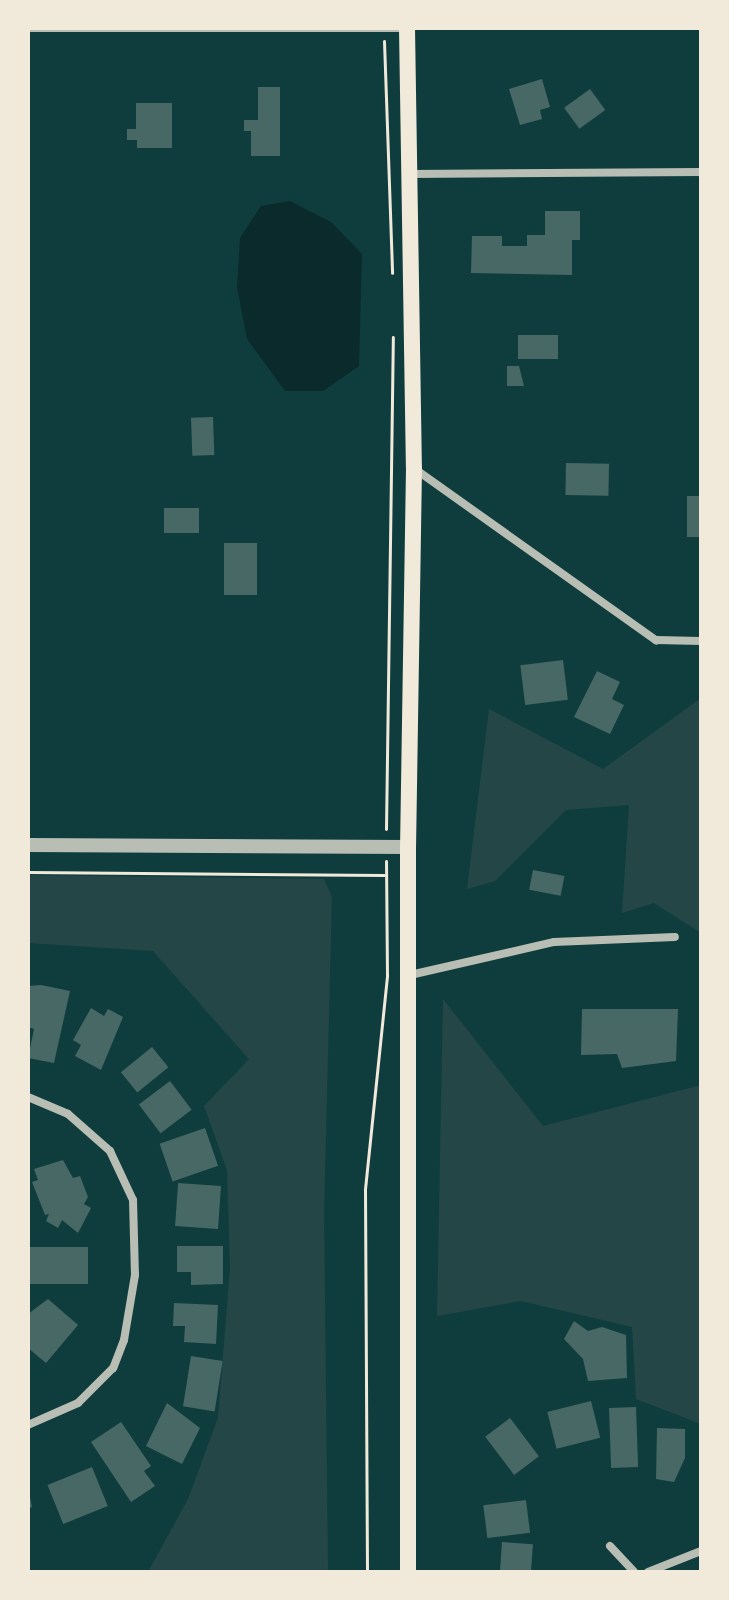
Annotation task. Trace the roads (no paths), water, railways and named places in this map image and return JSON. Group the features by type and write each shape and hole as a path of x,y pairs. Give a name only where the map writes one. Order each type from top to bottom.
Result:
{"main road":[{"path":"406,28 414,468 408,847 408,1572"}],"street":[{"path":"28,28 406,28"},
{"path":"410,174 701,172"},
{"path":"414,468 656,640 701,641"},
{"path":"28,845 408,847"},
{"path":"410,975 554,942 675,937"},
{"path":"28,1097 68,1114 110,1151 133,1200 135,1275 124,1340 113,1368 78,1403 28,1425"},
{"path":"610,1546 634,1572"},
{"path":"648,1572 701,1551"}]}
